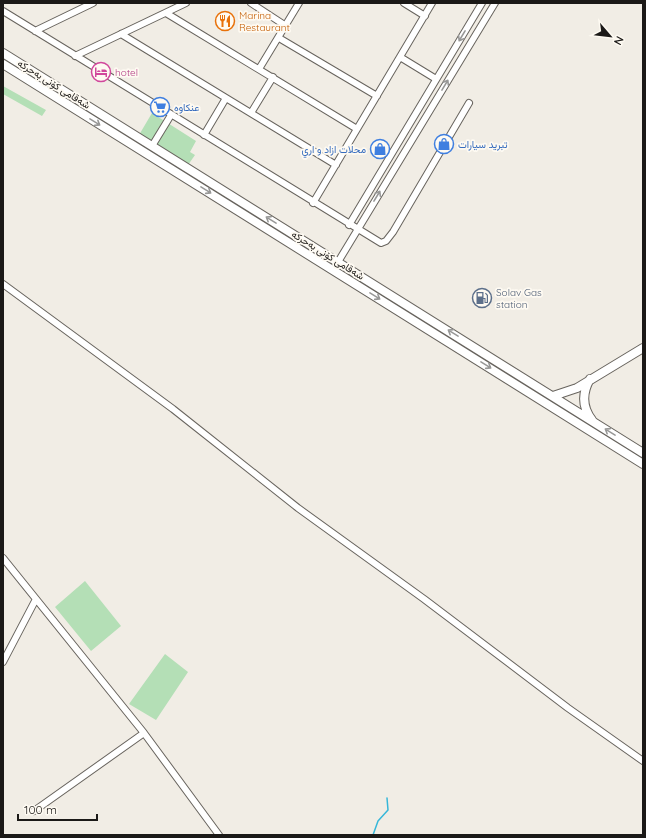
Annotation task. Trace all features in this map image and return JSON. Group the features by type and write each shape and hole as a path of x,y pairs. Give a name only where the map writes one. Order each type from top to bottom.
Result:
{"street":[{"path":"35,31 93,3"},
{"path":"76,56 186,3"},
{"path":"251,3 286,26"},
{"path":"259,69 299,3"},
{"path":"404,3 425,16"},
{"path":"313,203 432,3"},
{"path":"349,225 482,3"},
{"path":"338,262 495,3"},
{"path":"3,11 313,203 381,243 389,238 469,103"},
{"path":"166,13 357,129"},
{"path":"121,34 336,165"},
{"path":"279,38 376,96"},
{"name":"شەقامی کۆنی بەحرکە","path":"3,53 643,453"},
{"path":"400,57 436,79"},
{"name":"شەقامی کۆنی بەحرکە","path":"3,64 643,464"},
{"path":"251,114 273,77"},
{"path":"204,135 226,98"},
{"path":"152,146 171,115"},
{"path":"3,284 160,400 298,508 424,599 568,708 643,761"},
{"path":"553,396 577,388 591,378 643,348"},
{"path":"591,378 585,389 584,401 587,413 595,423"},
{"path":"3,558 144,733 219,835"},
{"path":"3,662 36,599"},
{"path":"34,810 144,733"}],"green space":[{"path":"3,86 46,110 42,116 3,94"},
{"path":"152,113 196,141 190,152 195,155 188,165 139,135"},
{"path":"85,581 121,626 91,651 55,607"},
{"path":"165,654 188,672 156,720 129,704"}],"waterway":[{"path":"373,835 378,821 388,810 387,798"}],"place":[{"name":"Marina Restaurant","path":"225,21"},
{"name":"hotel","path":"101,72"},
{"name":"عنكاوه","path":"160,107"},
{"name":"تبريد سيارات","path":"444,144"},
{"name":"محلات ازاد و اري","path":"380,149"},
{"name":"Solav Gas station","path":"482,298"}]}
